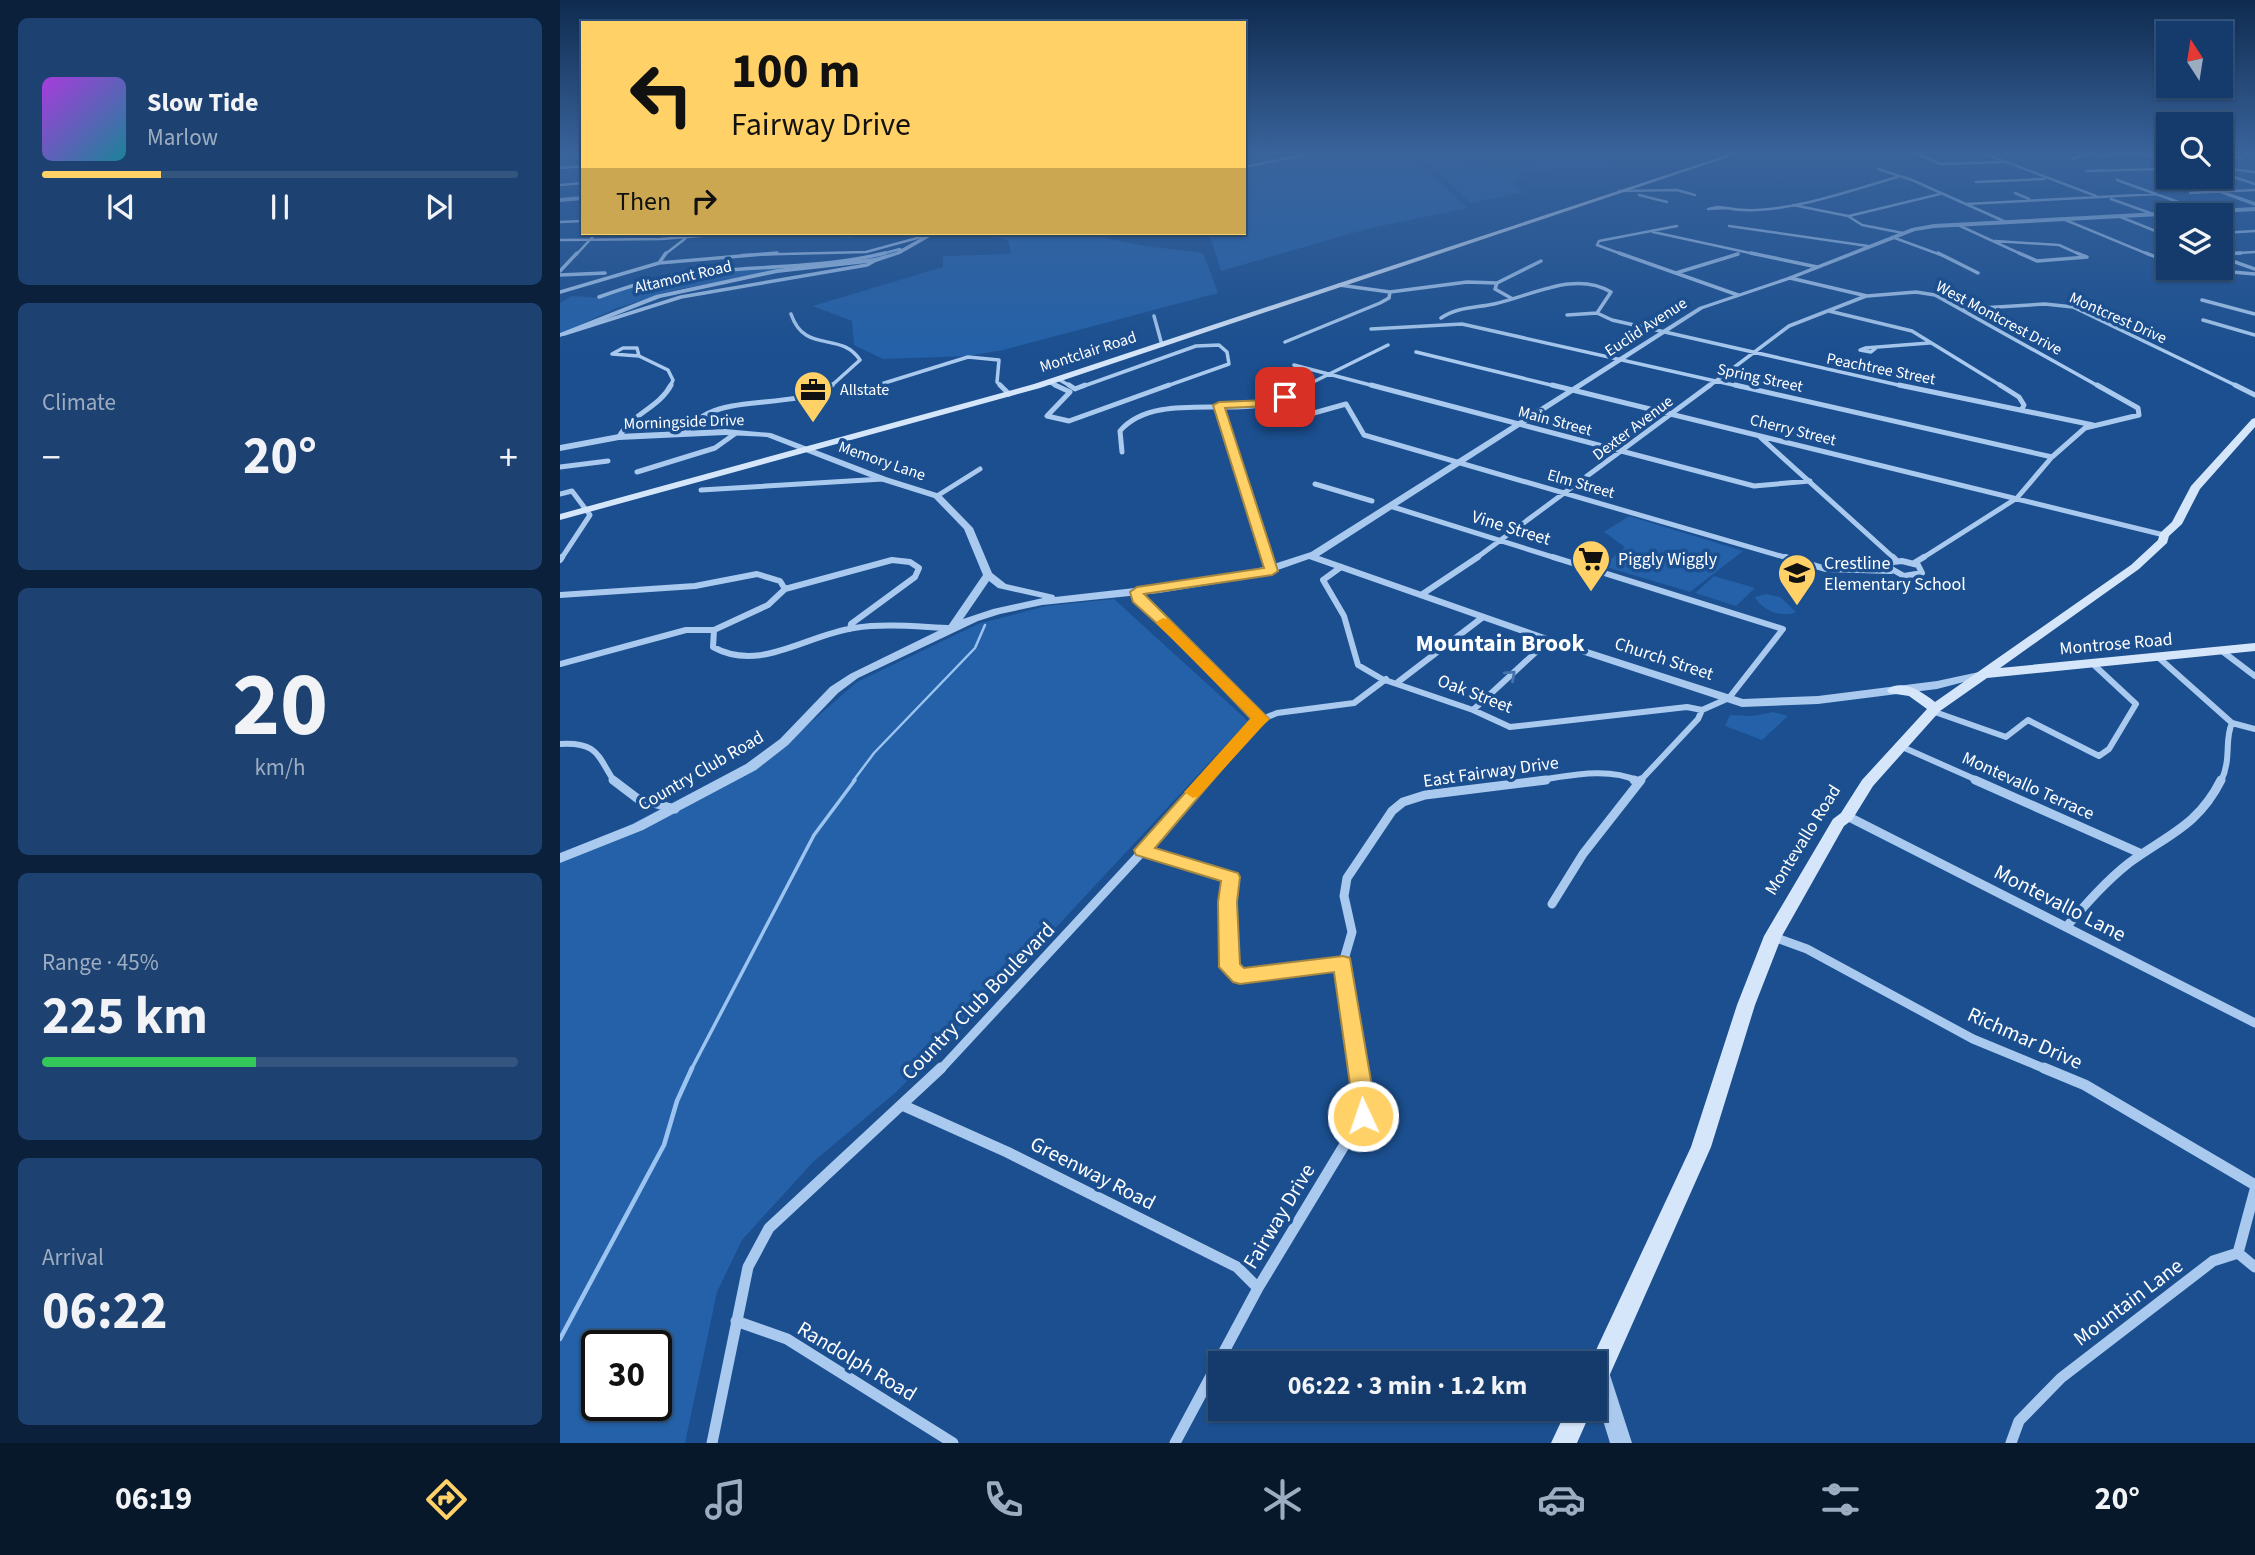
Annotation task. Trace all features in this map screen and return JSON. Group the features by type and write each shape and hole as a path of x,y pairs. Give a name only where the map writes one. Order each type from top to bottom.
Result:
{"main road":[{"name":"Montclair Road","path":"560,517 1009,394 1535,219"},
{"name":"Montevallo Road","path":"1607,1352 1701,1147 1746,1005 1773,936 1838,823 1847,816 1867,783 1934,709 2135,567 2163,541 2164,535 2177,524 2196,488 2255,421"},
{"name":"Montrose Road","path":"1979,675 2255,647"},
{"path":"2018,651 2026,660 2046,668"},
{"path":"1894,690 1913,692 1934,709"},
{"path":"1564,1443 1574,1421"}],"street":[{"path":"1853,219 1862,225 1903,233"},
{"path":"2000,219 2006,222"},
{"name":"Euclid Avenue","path":"1137,592 1272,571 1309,556 1521,425 1701,308 1790,278 1923,227 2057,219"},
{"path":"2064,219 2156,257"},
{"path":"2126,219 2156,231"},
{"path":"560,222 581,221"},
{"path":"1958,225 2037,261 2087,257 2059,245 1995,241"},
{"path":"1676,226 1599,241 1597,245 1738,295"},
{"path":"1729,226 1782,236 1828,237 1868,246"},
{"path":"1649,231 1741,253 1817,267"},
{"path":"2233,232 2255,231"},
{"path":"560,273 578,250 595,235"},
{"path":"659,263 660,257 690,235"},
{"path":"560,240 714,235"},
{"path":"560,292 619,272 659,263 758,253 866,252 928,235"},
{"name":"Altamont Road","path":"562,334 617,310 669,293 777,271 876,260 930,235"},
{"path":"1892,237 1926,247 1978,273"},
{"path":"599,297 633,283 689,272 842,261 905,248"},
{"path":"2233,254 2255,252"},
{"path":"1675,274 1741,253"},
{"path":"1339,285 1390,292 1475,281 1497,283 1541,261"},
{"path":"2233,261 2255,272"},
{"path":"2233,271 2255,272"},
{"path":"560,273 619,272"},
{"name":"West Montcrest Drive","path":"1790,278 1867,296 1926,293 1962,309 2138,408 2139,415 2126,420 2093,425"},
{"path":"1497,283 1498,293 1511,298"},
{"path":"1441,318 1458,310 1575,284 1598,285 1611,292 1597,313 1567,315"},
{"path":"1286,342 1380,303 1388,298 1390,292"},
{"name":"Dexter Avenue","path":"1421,595 1502,541 1789,326 1867,296"},
{"path":"2202,300 2255,314"},
{"name":"Montcrest Drive","path":"1962,309 2045,304 2073,307 2255,395"},
{"path":"1827,311 1912,331 2019,397 2024,405 2022,410"},
{"name":"Peachtree Street","path":"1597,313 1612,320 1755,351 1824,370 2093,425"},
{"path":"685,433 696,417 713,409 806,399 844,377 860,360 852,350 801,335 793,327 791,314"},
{"path":"1154,316 1161,345"},
{"path":"2203,320 2255,335"},
{"name":"Spring Street","path":"1371,329 1462,324 2052,457"},
{"path":"1876,348 1928,343"},
{"path":"1048,382 1073,390 1196,346 1219,345 1227,352 1229,364 1069,421 1051,419 1048,412 1073,390"},
{"path":"1122,452 1120,431 1125,425 1161,409 1271,403 1331,376 1388,345"},
{"path":"619,437 624,425 663,397 673,380 668,370 639,356 612,354 632,347 640,350 639,356"},
{"name":"Cherry Street","path":"1416,352 2164,535"},
{"path":"878,385 982,355 999,360 997,382 1009,394"},
{"name":"Main Street","path":"1294,365 1754,486 1810,481"},
{"path":"1058,379 1073,390"},
{"name":"Elm Street","path":"1271,403 1279,423 1346,404 1364,435 1826,569 1891,571 1904,576 1919,575 1923,570 1914,563"},
{"path":"1219,405 1272,571"},
{"path":"1891,571 1888,565 1896,561 1914,563 2017,498 2052,457 2079,432 2093,425"},
{"path":"637,472 715,448 736,433"},
{"name":"Morningside Drive","path":"560,448 619,437 736,433 768,435 806,451"},
{"path":"1756,434 1896,561"},
{"name":"Memory Lane","path":"806,451 883,480 937,496 968,528 988,575"},
{"path":"560,467 608,461"},
{"path":"937,496 980,469"},
{"path":"701,490 883,480"},
{"path":"1315,484 1372,501"},
{"path":"560,494 572,491 590,515 560,560"},
{"name":"Vine Street","path":"1390,506 1783,629 1728,698"},
{"name":"Church Street","path":"1309,556 1549,640 1728,698 1759,704 1894,690 1979,675"},
{"path":"560,664 687,630 714,630 768,605 785,589 892,560 906,560 919,568 915,577 851,624 850,629"},
{"name":"Oak Street","path":"1341,566 1323,580 1344,616 1358,665 1364,671 1473,710 1510,727 1687,707 1702,710"},
{"path":"560,595 695,586 757,574 780,580 785,589"},
{"path":"988,575 1002,586 1054,598"},
{"name":"Country Club Road","path":"952,628 988,575"},
{"path":"1137,592 1138,599 1187,643 1261,719"},
{"name":"Country Club Road","path":"560,858 675,809 751,766 784,742 834,690 854,676 952,628 988,613 1054,598 1137,592"},
{"path":"1398,682 1483,617"},
{"path":"714,630 713,646 724,656 741,658 761,656 850,629 897,626 952,628"},
{"path":"1473,710 1549,640"},
{"path":"2222,651 2255,676"},
{"path":"2159,658 2232,723 2255,729"},
{"path":"1934,709 2006,737 2028,720 2089,754 2099,756 2109,749 2136,704 2093,664"},
{"name":"Country Club Boulevard","path":"712,1443 748,1267 769,1228 961,1049 1143,850 1247,730 1261,719 1278,713 1354,703 1386,679"},
{"path":"1552,904 1583,855 1639,782 1698,719 1702,710 1728,698"},
{"path":"2067,926 2096,892 2142,854 2184,828 2203,806 2228,766 2228,731 2232,723"},
{"path":"560,744 577,743 601,755 608,776 623,793 675,809"},
{"name":"Montevallo Terrace","path":"1900,746 2142,854"},
{"name":"East Fairway Drive","path":"1343,963 1352,932 1344,896 1348,878 1378,829 1403,803 1425,795 1597,773 1624,775 1639,782"},
{"name":"Montevallo Lane","path":"1847,816 2255,1023"},
{"path":"1143,850 1231,877 1228,902 1230,967 1240,976 1343,963"},
{"name":"Richmar Drive","path":"1773,936 1807,949 1973,1038 2085,1085 2255,1188"},
{"name":"Fairway Drive","path":"1175,1443 1258,1288 1363,1116 1363,1098 1343,963"},
{"name":"Greenway Road","path":"902,1105 1007,1152 1237,1267 1258,1288"},
{"path":"2255,1188 2238,1253 2255,1267"},
{"name":"Mountain Lane","path":"2011,1443 2019,1421 2061,1378 2213,1261 2238,1253"},
{"name":"Randolph Road","path":"736,1321 787,1339 953,1443"},
{"path":"1607,1405 1621,1443"}],"shaded area":[{"path":"1246,219 1412,219 1370,228 1221,271 1210,235 1246,235"},
{"path":"984,235 1089,235 1203,253 1218,293 1003,350 969,356 883,359 854,345 852,321 813,306 943,267 943,256 1011,254 1008,240"},
{"path":"900,251 874,259 801,267 675,290 617,308 560,334 560,303 572,296 600,298 620,289 700,271 844,261"},
{"path":"1629,516 1743,551 1690,592 1603,566 1625,547 1604,532"},
{"path":"1714,576 1755,588 1736,606 1695,593"},
{"path":"1766,594 1780,597 1796,612 1779,614 1763,606 1755,597"},
{"path":"1114,599 1248,721 968,1022 895,1093 813,1162 742,1240 717,1292 685,1443 560,1443 560,861 787,743 857,682 978,624 1046,606"},
{"path":"1773,712 1788,716 1762,740 1725,726 1730,715 1753,716"}],"waterway":[{"path":"853,781 874,753 975,648 985,625"},
{"path":"692,1069 814,835 855,780"},
{"path":"560,1339 664,1145 677,1101 692,1069"}],"slow traffic":[{"path":"1163,622 1261,719 1253,723 1193,792"}],"place":[{"name":"Allstate","path":"813,424"},
{"name":"Piggly Wiggly","path":"1591,593"},
{"name":"Crestline Elementary School","path":"1797,607"}],"district":[{"name":"Mountain Brook","path":"1500,643"}],"route":[{"path":"1285,397 1271,403 1219,405 1247,488 1267,565 1272,571 1137,592 1138,599 1187,643 1261,719 1253,723 1143,850 1231,877 1228,902 1230,967 1240,976 1343,963 1363,1098 1363,1116"}]}
